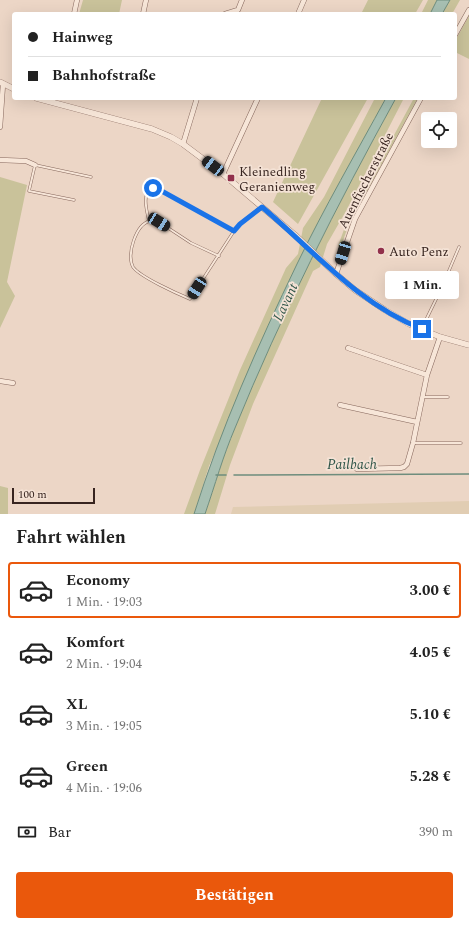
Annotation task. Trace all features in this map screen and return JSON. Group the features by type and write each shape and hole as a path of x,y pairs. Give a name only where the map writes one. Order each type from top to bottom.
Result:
{"street":[{"path":"74,12 77,0"},
{"path":"143,12 146,0"},
{"path":"232,12 238,10 242,0"},
{"path":"299,12 304,0"},
{"path":"457,31 469,10"},
{"path":"0,127 1,83 12,88"},
{"path":"183,144 196,100"},
{"path":"223,174 257,100"},
{"name":"Auenfischerstraße","path":"336,274 355,219 420,100"},
{"path":"58,101 152,129 183,144 223,174 262,207 355,290 409,324 440,337 469,345"},
{"path":"0,160 26,161 35,165"},
{"path":"357,469 400,468 407,464 413,443 427,375 440,337"},
{"path":"348,348 427,375"},
{"path":"0,381 12,383"},
{"path":"340,405 417,422"}],"lane":[{"path":"74,200 29,191 35,165 91,177"},
{"path":"149,221 146,196 147,191 153,188 158,189 234,231"},
{"path":"219,256 191,243 159,222 149,221 135,237 131,252 131,260 135,269 164,287 190,299 219,256 234,231 240,224 262,207"},
{"path":"422,329 459,247"},
{"path":"423,397 448,397"},
{"path":"413,443 461,443"}],"shaded area":[{"path":"83,0 122,0 119,12 80,12"},
{"path":"368,0 423,0 416,12 362,12"},
{"path":"428,0 437,0 431,12 422,12"},
{"path":"450,0 460,0 453,12 443,12"},
{"path":"469,16 469,59 457,53 457,37"},
{"path":"321,100 367,100 298,224 273,202"},
{"path":"374,100 385,100 297,265 209,466 194,514 184,514 240,370 286,268 298,254 303,228 324,197"},
{"path":"395,100 403,100 346,211 327,244 320,267 313,271 253,404 230,465 215,514 205,514 231,439 271,344 352,179"},
{"path":"413,100 417,100 348,226 341,247 338,246 346,224"},
{"path":"0,177 27,185 7,282 15,296 0,328"},
{"path":"0,486 8,488 8,514 0,514"},
{"path":"469,501 469,514 231,514 233,507"}],"water":[{"path":"437,0 450,0 443,12 431,12"},
{"name":"Lavant","path":"385,100 395,100 331,220 271,344 231,439 205,514 194,514 228,418 268,325 318,222"}],"waterway":[{"name":"Pailbach","path":"234,475 469,474"},
{"name":"Pailbach","path":"216,475 226,475"}],"place":[{"name":"Kleinedling Geranienweg","path":"231,178"},
{"name":"Auto Penz","path":"381,251"}],"route":[{"path":"153,188 158,189 234,231 240,224 262,207 355,290 409,324 422,329"}]}
